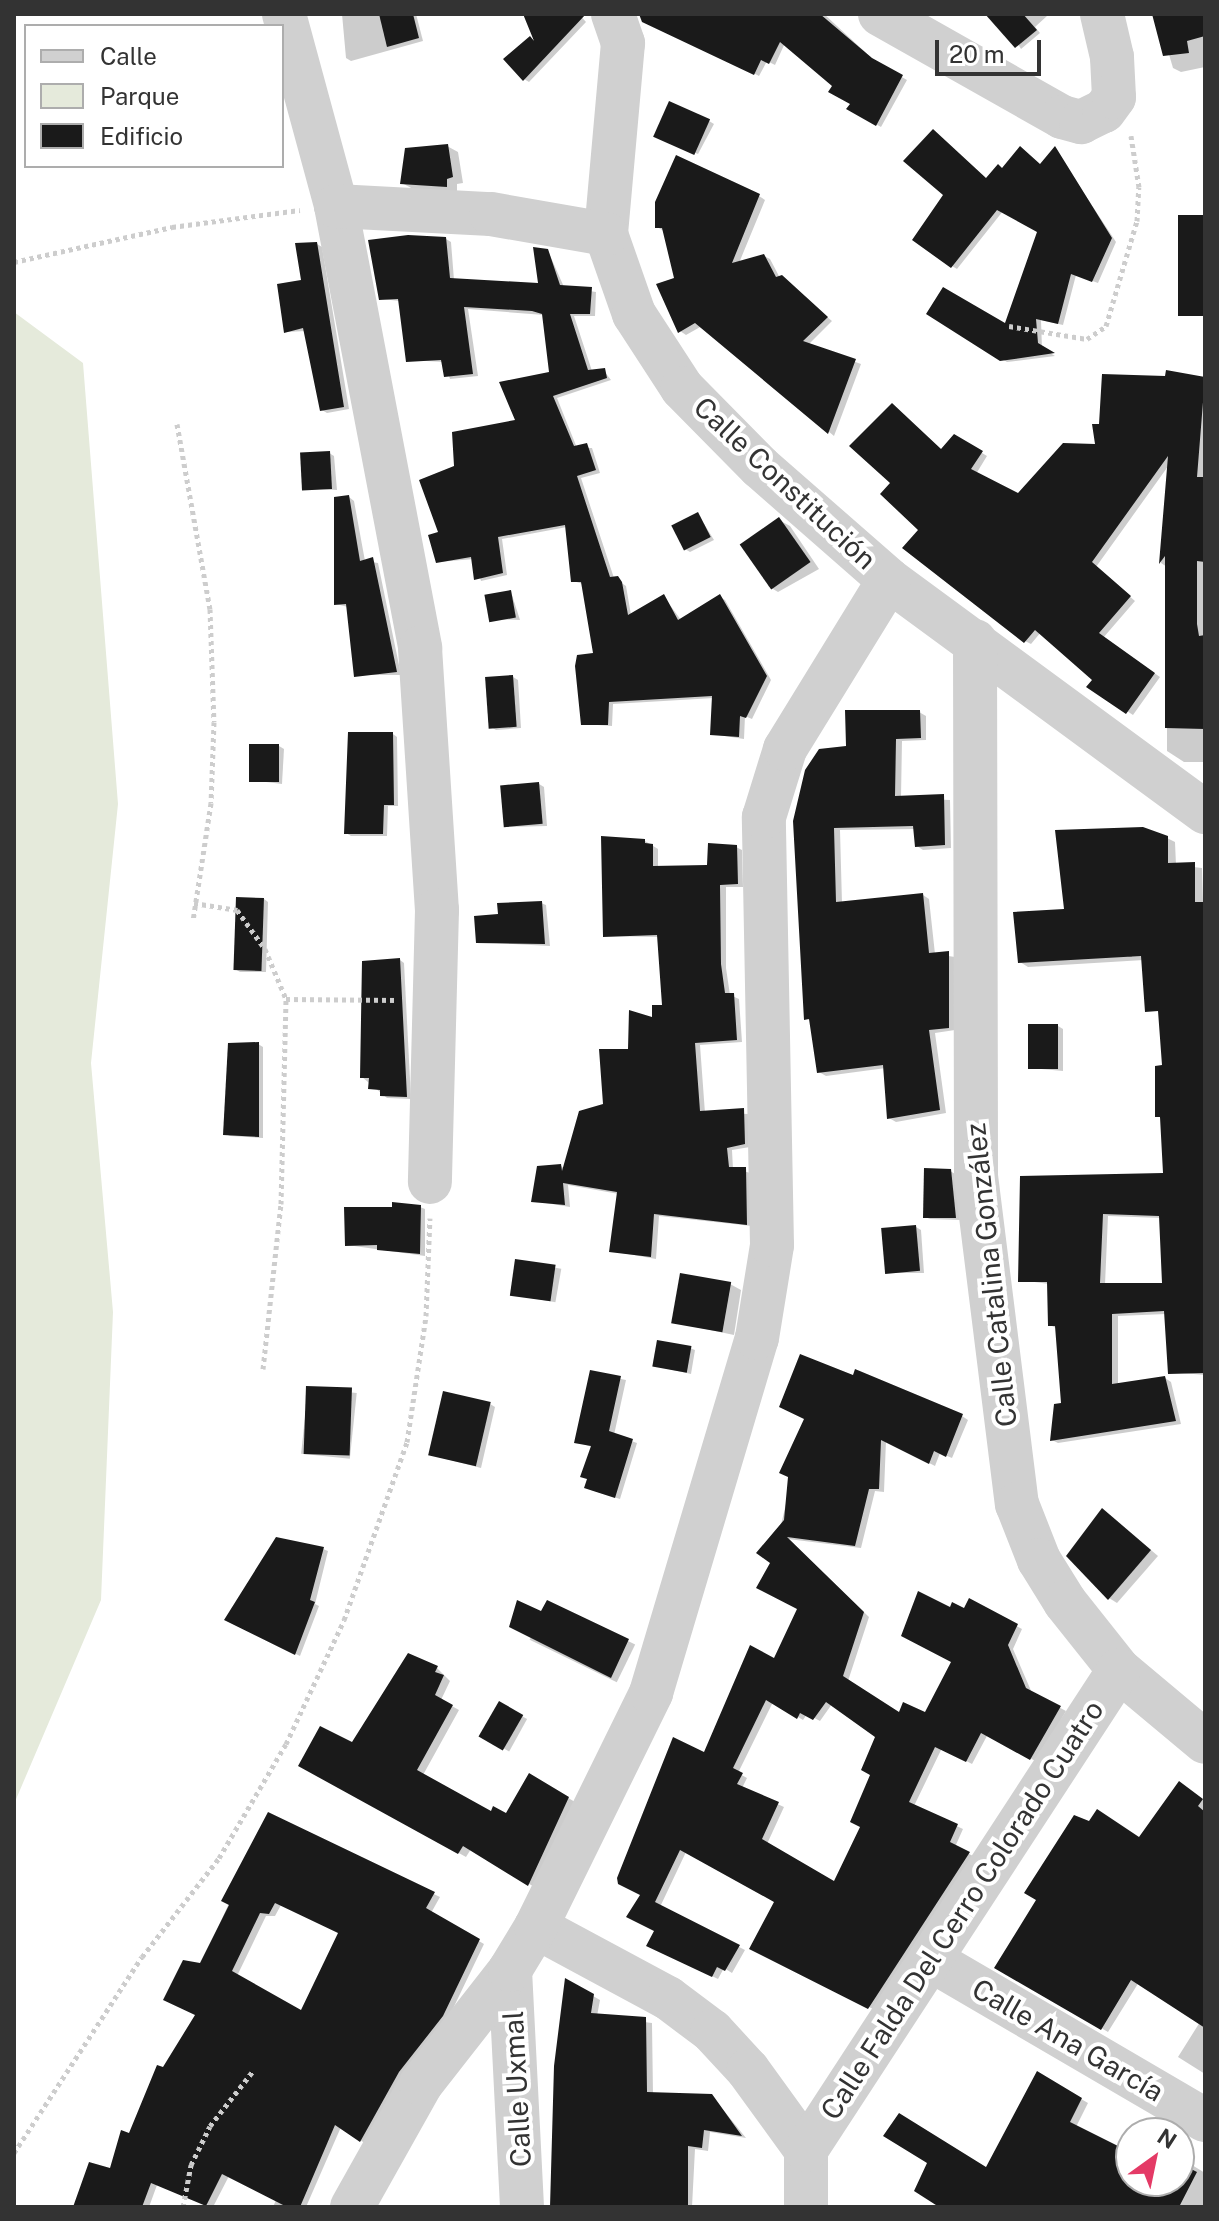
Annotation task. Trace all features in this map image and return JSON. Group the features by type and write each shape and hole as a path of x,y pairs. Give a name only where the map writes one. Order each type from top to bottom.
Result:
{"street":[{"path":"284,14 336,206 420,648 437,910 430,1182"},
{"path":"880,14 1062,117 1094,119 1114,97 1112,57 1102,14"},
{"name":"Calle Constitución","path":"626,24 606,234 634,314 682,388 760,467 889,580 1205,812"},
{"path":"336,206 491,214 606,234"},
{"path":"352,2207 421,2084 510,1970 536,1927 651,1693 757,1338 772,1245 764,817 785,749 889,580"},
{"name":"Calle Catalina González","path":"975,641 976,1176 1017,1504 1039,1560 1065,1602 1119,1670 1205,1742"},
{"name":"Calle Falda Del Cerro Colorado Cuatro","path":"806,2150 1119,1670"},
{"path":"536,1927 668,1998 712,2031 748,2070 806,2150 806,2207"},
{"name":"Calle Ana García","path":"931,1960 1205,2120"},
{"name":"Calle Uxmal","path":"510,1970 522,2207"}],"path":[{"path":"1009,326 1087,339 1106,326 1131,252 1139,187 1134,143 1114,97"},
{"path":"14,262 172,227 336,206"},
{"path":"177,424 211,623 211,803 193,921"},
{"path":"194,903 237,910 265,949 286,999 281,1204 263,1369"},
{"path":"286,999 435,999"},
{"path":"14,2153 142,1957 219,1858 286,1744 344,1620 407,1442 426,1316 430,1182"},
{"path":"183,2207 191,2165 210,2126 253,2071"}],"green space":[{"path":"14,312 83,363 118,804 91,1063 113,1312 101,1600 14,1804"}],"building":[{"path":"379,14 413,14 419,38 387,47"},
{"path":"523,14 586,14 523,81 503,59 530,36 534,41"},
{"path":"639,14 820,14 872,58 903,75 876,126 846,109 850,104 828,92 832,86 780,42 769,64 761,60 754,75 642,22"},
{"path":"985,14 1023,14 1037,30 1015,48"},
{"path":"1152,14 1205,14 1205,36 1187,41 1189,53 1163,56"},
{"path":"669,101 710,119 694,155 653,137"},
{"path":"933,129 986,178 998,164 1002,168 1020,146 1040,164 1055,146 1112,238 1092,282 1071,274 1058,324 1036,319 1038,343 1055,353 1000,361 926,314 943,287 1005,323 1037,232 997,210 951,268 912,240 943,195 903,161"},
{"path":"448,144 453,177 447,179 447,187 400,184 405,148"},
{"path":"676,155 760,194 732,263 764,254 776,277 782,275 828,317 803,341 856,359 828,434 695,323 678,333 656,284 674,278 662,228 655,228 655,202"},
{"path":"1178,215 1205,215 1205,316 1178,316"},
{"path":"408,235 446,237 450,278 538,283 533,247 548,249 560,285 592,287 590,314 570,314 588,370 605,368 607,378 553,396 574,446 587,443 596,470 577,476 610,577 618,576 622,582 628,615 664,594 678,620 720,594 767,676 746,718 740,716 739,737 710,735 712,696 609,702 608,725 581,725 575,666 577,655 593,653 581,582 571,582 565,525 498,537 503,573 474,580 471,557 436,563 428,535 438,532 419,480 454,466 452,432 515,420 499,382 549,372 542,314 532,311 464,307 473,374 444,377 441,360 406,362 398,299 379,300 368,240"},
{"path":"317,242 344,407 320,411 303,328 284,333 277,284 301,280 295,243"},
{"path":"1166,370 1205,377 1197,477 1205,477 1205,562 1197,561 1197,624 1199,636 1205,635 1205,729 1165,728 1165,556 1159,564 1168,456 1092,562 1131,596 1099,633 1155,673 1126,714 1086,687 1092,680 1035,630 1024,643 902,548 918,530 880,494 890,483 849,446 892,403 941,449 954,434 983,451 971,469 1018,493 1063,443 1095,444 1092,424 1099,424 1102,374 1165,376"},
{"path":"330,451 332,489 302,491 300,453"},
{"path":"349,495 360,561 373,557 397,672 354,677 346,604 334,605 334,497"},
{"path":"698,512 711,537 684,551 671,526"},
{"path":"779,517 811,562 771,590 740,545"},
{"path":"511,590 516,618 489,622 484,595"},
{"path":"513,675 517,727 489,729 485,677"},
{"path":"845,710 920,710 921,738 896,739 895,796 944,794 945,845 915,847 913,826 834,828 836,902 923,893 929,953 949,951 949,1028 929,1030 940,1110 887,1119 883,1065 817,1073 809,1019 804,1020 793,821 805,770 819,749 846,746"},
{"path":"348,732 393,732 394,805 384,805 383,834 344,834"},
{"path":"249,744 279,744 279,782 249,782"},
{"path":"539,782 543,824 504,827 500,785"},
{"path":"1143,827 1168,836 1168,863 1195,862 1195,902 1205,902 1205,1373 1168,1374 1164,1311 1112,1314 1112,1384 1165,1376 1176,1421 1050,1441 1054,1404 1061,1403 1055,1326 1048,1326 1047,1282 1018,1282 1020,1176 1163,1173 1160,1117 1155,1117 1155,1066 1162,1065 1158,1011 1145,1012 1141,956 1018,963 1013,912 1064,909 1055,830","holes":["1103,1214 1159,1216 1162,1283 1100,1283"]},
{"path":"601,836 645,839 645,843 653,844 653,866 707,865 708,843 737,845 738,884 720,885 721,964 725,993 734,993 737,1040 695,1043 700,1111 744,1108 745,1144 727,1148 729,1167 746,1167 747,1225 654,1214 651,1257 609,1252 617,1192 563,1183 565,1205 531,1202 537,1166 561,1164 562,1171 579,1111 603,1104 599,1049 628,1049 629,1010 652,1017 652,1005 662,1005 657,935 603,937"},
{"path":"236,897 264,898 261,971 233,970"},
{"path":"542,901 545,944 476,943 474,916 498,914 497,903"},
{"path":"400,958 407,1097 380,1096 380,1090 368,1089 369,1078 360,1078 362,961"},
{"path":"1028,1024 1058,1024 1058,1069 1028,1069"},
{"path":"259,1042 259,1137 223,1135 228,1043"},
{"path":"924,1168 951,1169 956,1218 923,1218"},
{"path":"392,1202 421,1205 420,1254 377,1250 377,1245 345,1246 344,1207 392,1207"},
{"path":"916,1225 920,1271 885,1274 881,1228"},
{"path":"515,1259 556,1265 550,1301 510,1296"},
{"path":"680,1273 731,1282 722,1332 671,1323"},
{"path":"657,1340 691,1346 687,1373 652,1367"},
{"path":"800,1354 853,1375 855,1369 963,1414 946,1457 934,1451 929,1464 881,1440 879,1489 869,1489 855,1546 787,1537 864,1612 843,1676 899,1712 903,1702 925,1712 951,1662 901,1636 918,1591 950,1607 952,1602 964,1608 969,1598 1018,1624 1008,1645 1026,1688 1061,1706 1030,1760 981,1733 966,1762 935,1747 909,1802 958,1824 950,1842 970,1852 868,2009 749,1949 774,1902 680,1850 655,1902 651,1900 740,1945 725,1971 717,1967 712,1977 646,1946 654,1931 626,1917 640,1895 618,1884 617,1878 673,1737 704,1752 750,1645 774,1658 797,1609 756,1588 770,1563 756,1553 784,1520 788,1477 779,1473 804,1419 779,1407","holes":["766,1700 797,1719 800,1713 813,1720 826,1702 875,1737 861,1770 870,1775 850,1822 860,1827 834,1881 762,1839 779,1802 737,1784 743,1773 733,1768"]},
{"path":"590,1370 621,1376 609,1431 633,1439 615,1498 584,1488 587,1479 580,1477 591,1446 574,1443"},
{"path":"306,1386 352,1388 350,1456 304,1454"},
{"path":"443,1391 491,1402 476,1466 428,1455"},
{"path":"1102,1508 1151,1550 1108,1600 1066,1556"},
{"path":"276,1537 324,1547 310,1600 315,1602 295,1655 224,1620"},
{"path":"517,1600 541,1611 547,1600 629,1639 611,1678 509,1627"},
{"path":"408,1653 438,1666 435,1672 444,1675 435,1695 453,1705 417,1770 491,1811 493,1806 506,1813 529,1773 569,1797 528,1886 463,1846 458,1854 298,1766 320,1726 352,1742"},
{"path":"499,1701 523,1715 503,1751 478,1737"},
{"path":"1179,1781 1203,1799 1198,1806 1205,1812 1205,2028 1131,1980 1101,2030 994,1968 1036,1900 1024,1893 1074,1815 1089,1821 1097,1809 1139,1837"},
{"path":"268,1812 435,1892 426,1908 480,1939 443,2016 399,2072 360,2142 335,2125 300,2207 287,2207 222,2174 206,2206 151,2183 142,2207 73,2207 89,2162 110,2168 121,2130 129,2133 157,2065 163,2067 195,2015 163,2000 183,1960 200,1963 229,1905 221,1901","holes":["275,1903 338,1933 301,2010 232,1971 260,1913 269,1914"]},
{"path":"565,1978 594,1994 591,2013 646,2017 647,2092 712,2094 742,2136 704,2130 702,2148 688,2146 688,2207 550,2207 554,2066"},
{"path":"1037,2071 1082,2098 1070,2122 1115,2144 1115,2197 1184,2197 1179,2207 939,2207 914,2191 927,2163 883,2136 899,2113 986,2167"}]}
